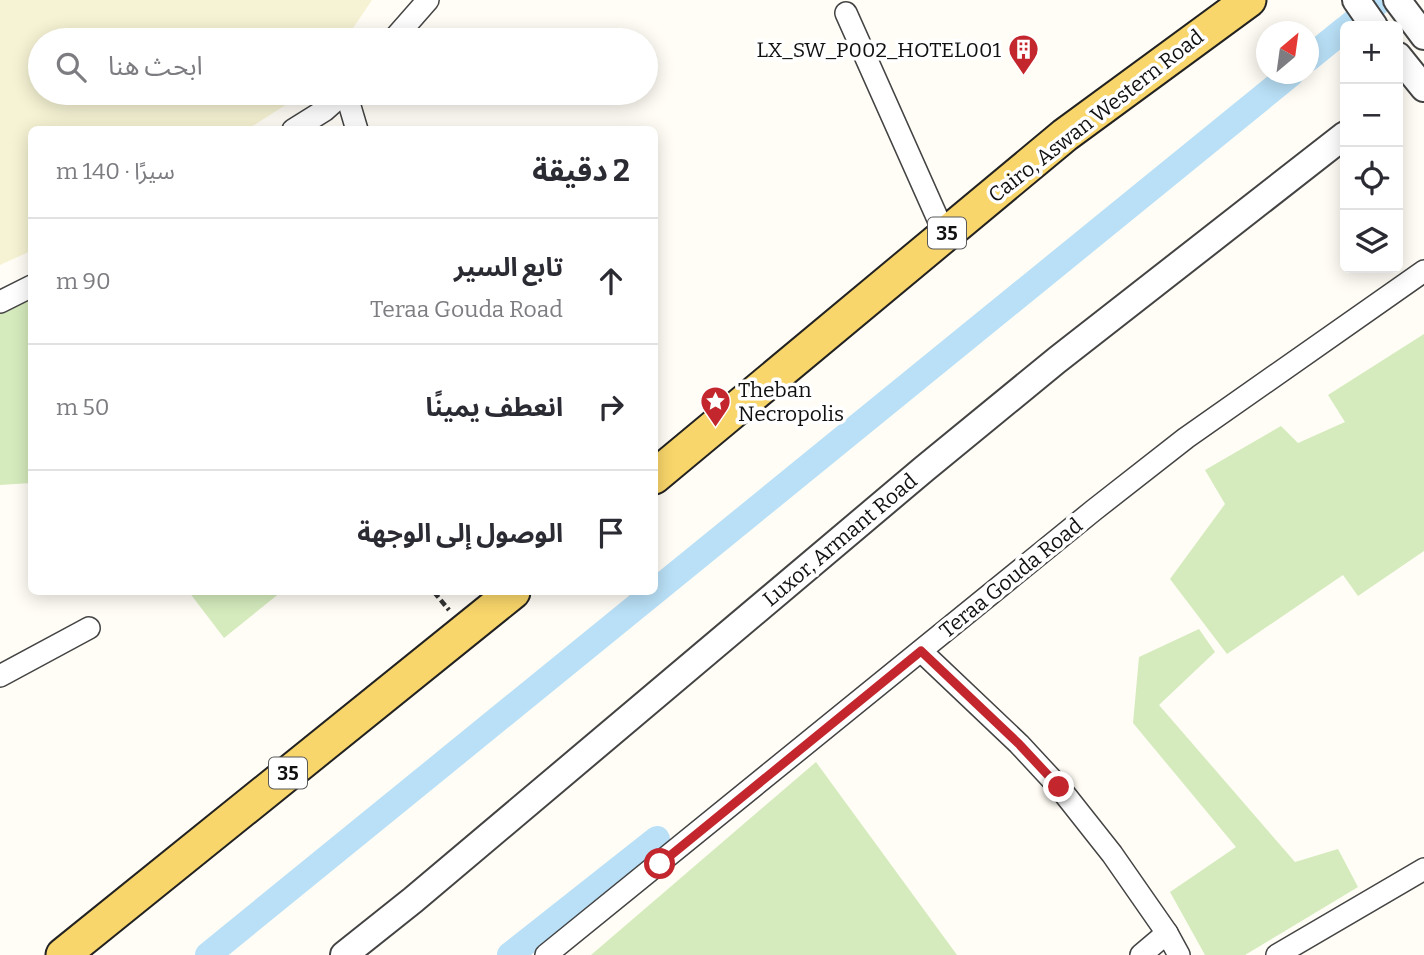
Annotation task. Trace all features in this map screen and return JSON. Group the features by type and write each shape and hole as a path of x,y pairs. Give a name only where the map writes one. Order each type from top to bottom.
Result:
{"main road":[{"name":"Cairo, Aswan Western Road","path":"658,469 1065,135 1248,0"},
{"name":"35","path":"63,955 509,595"}],"street":[{"path":"404,28 428,0"},
{"path":"1356,0 1371,21"},
{"path":"846,13 945,235"},
{"path":"1403,64 1416,83"},
{"path":"299,126 331,105"},
{"path":"349,105 356,126"},
{"name":"Luxor, Armant Road","path":"344,955 424,891 1057,360 1340,139"},
{"name":"Teraa Gouda Road","path":"546,955 1186,438 1424,271"},
{"path":"0,302 28,288"},
{"path":"0,676 89,628"},
{"path":"921,651 1019,744 1059,787 1112,854 1167,933 1179,955"},
{"path":"1277,955 1424,869"},
{"path":"1141,955 1167,933"}],"shaded area":[{"path":"0,0 372,0 353,28 28,28 28,105 285,105 253,126 28,126 28,252 0,265"}],"green space":[{"path":"28,295 28,483 0,485 0,310"},
{"path":"1424,334 1424,551 1358,596 1343,575 1227,654 1170,579 1225,504 1205,470 1281,426 1298,443 1345,422 1328,395"},
{"path":"191,595 277,595 224,638"},
{"path":"1199,629 1215,652 1159,705 1295,862 1338,849 1358,887 1245,955 1205,955 1170,892 1236,847 1133,723 1139,657"},
{"path":"816,762 957,955 591,955"}],"waterway":[{"path":"1355,21 1381,0"},
{"path":"1319,50 1340,33"},
{"path":"658,589 1279,84"},
{"path":"208,955 651,595"},
{"path":"510,955 657,839"}],"place":[{"name":"LX_SW_P002_HOTEL001","path":"1024,77"},
{"name":"Theban Necropolis","path":"715,429"}],"route":[{"path":"660,864 921,651 1019,744 1059,787"}]}
